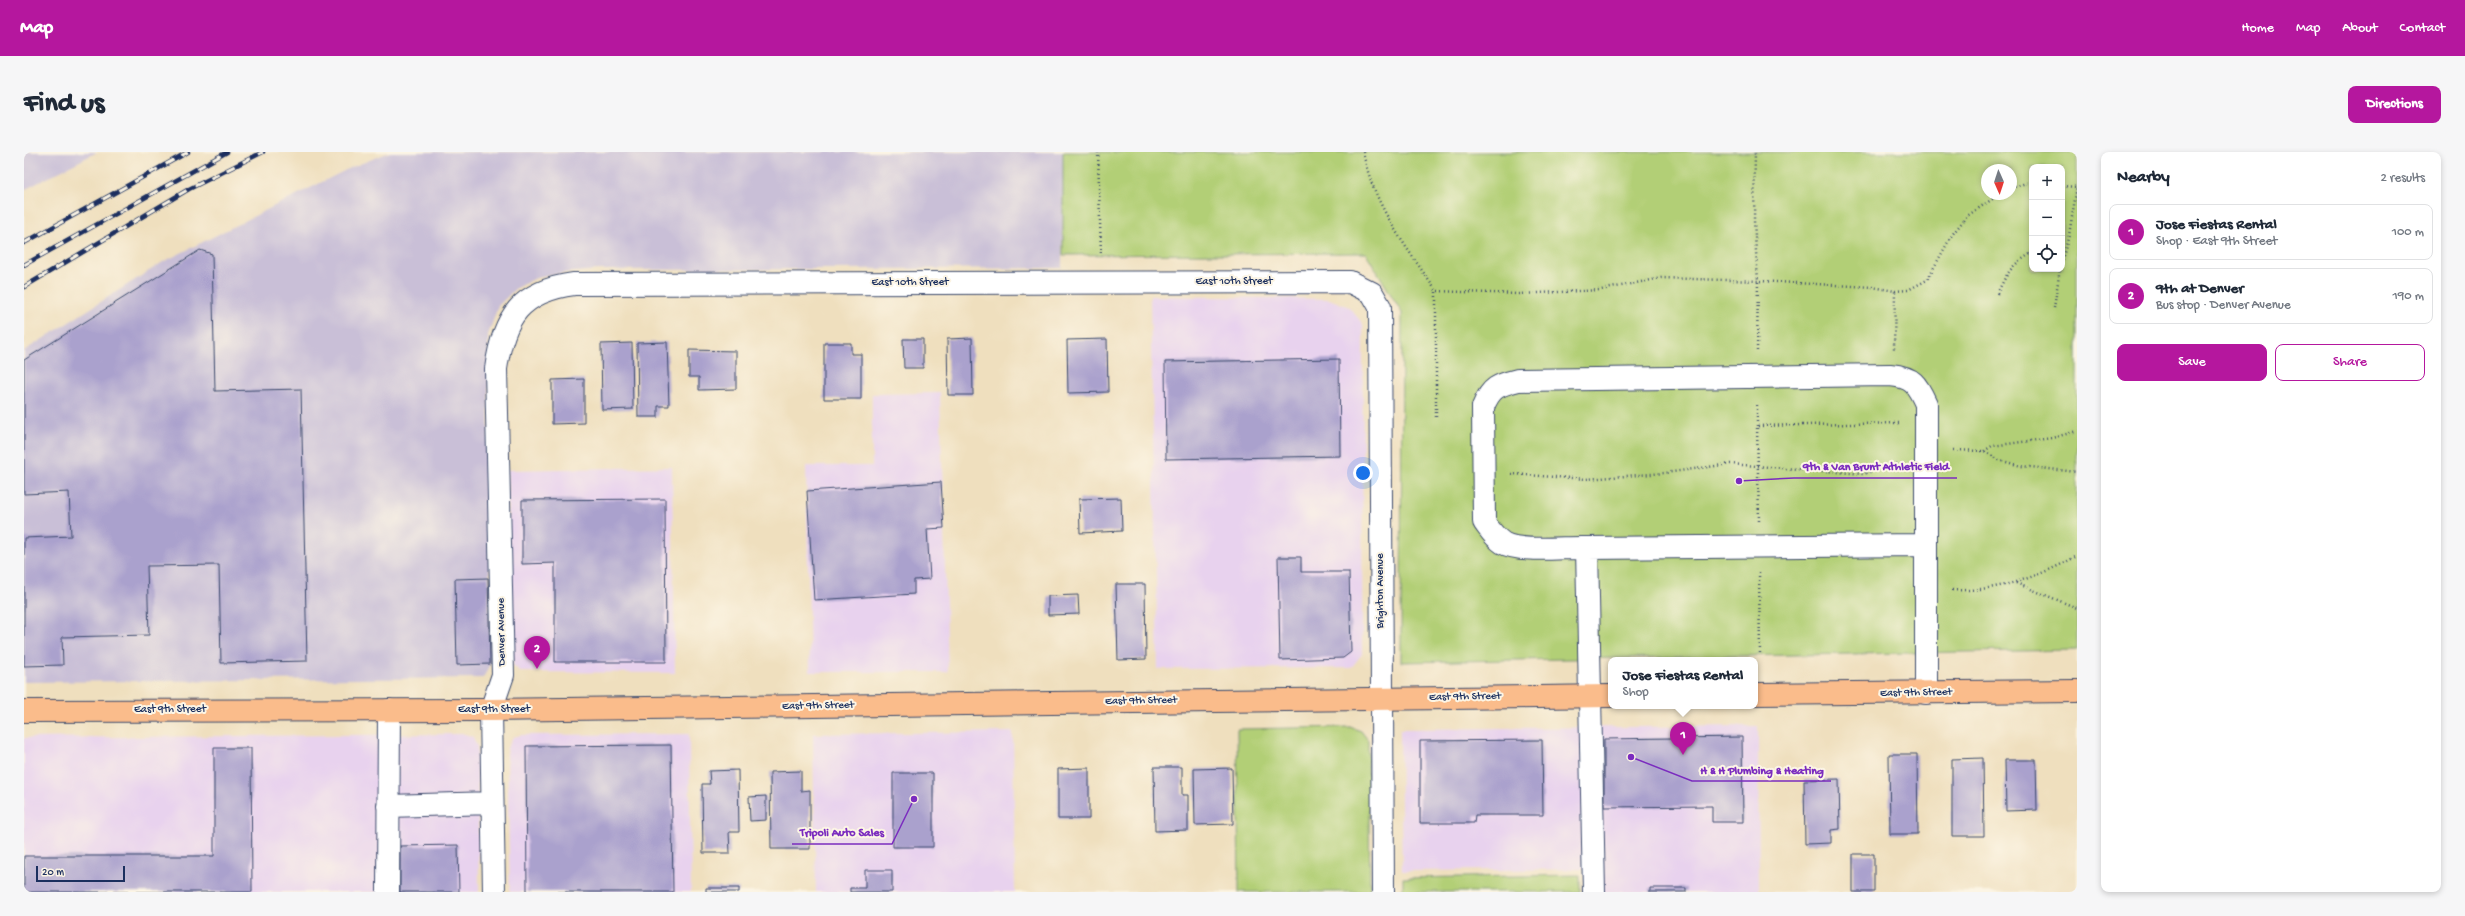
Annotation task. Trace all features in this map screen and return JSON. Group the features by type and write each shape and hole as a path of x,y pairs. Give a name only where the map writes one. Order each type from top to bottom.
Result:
{"main road":[{"name":"East 9th Street","path":"1758,694 2077,691"},
{"name":"East 9th Street","path":"24,711 491,710 1608,696"}],"street":[{"name":"East 10th Street","path":"496,369 499,347 507,326 517,310 541,291 557,286 574,284 1350,282 1372,293"},
{"name":"Brighton Avenue","path":"1372,293 1380,307 1383,892"},
{"name":"Denver Avenue","path":"494,892 491,710 503,675 496,369"},
{"path":"1926,545 1587,548 1516,547 1504,544 1493,535 1484,522 1483,407 1488,394 1500,385 1518,380 1904,376 1918,386 1926,404 1926,423 1926,451 1926,545 1926,693"},
{"path":"1587,548 1594,892"},
{"path":"388,892 389,710"},
{"path":"388,806 492,803"}],"path":[{"path":"1098,152 1103,283"},
{"path":"1363,152 1367,173 1379,203 1436,291 1436,417"},
{"path":"1755,152 1754,221 1758,281 1757,426 1760,655"},
{"path":"2017,187 2029,184"},
{"path":"2065,186 2077,187 2065,241"},
{"path":"1436,291 1518,294 1601,290 1661,278 1872,286 1894,291 1908,290 1928,280 1952,235 1967,216 1991,200"},
{"path":"1997,294 2006,274 2016,262 2029,255"},
{"path":"2054,308 2060,272"},
{"path":"1894,291 1894,356"},
{"path":"1757,426 1926,423"},
{"path":"1984,451 1992,446 2052,438 2077,431"},
{"path":"1483,472 1586,479 1665,473 1730,464 1863,474 1907,461 1926,451 1984,451 1999,460 2021,466 2077,472"},
{"path":"1948,590 1963,590 2016,583 2056,568 2077,556"},
{"path":"2016,583 2077,608"}],"shaded area":[{"path":"24,152 97,152 24,190"},
{"path":"390,152 1063,152 1062,268 599,270 563,273 536,278 516,288 498,306 488,335 490,664 483,678 24,682 24,351 163,262 350,168"},
{"path":"1150,296 1329,299 1349,307 1363,324 1362,654 1351,668 1158,669"},
{"path":"940,393 948,672 810,672 806,466 872,466 872,394"},
{"path":"672,467 675,673 521,672 513,665 507,470"},
{"path":"1758,726 1759,892 1586,892 1585,869 1402,871 1400,729"},
{"path":"1013,732 1015,892 816,892 813,734"},
{"path":"465,734 473,737 477,746 479,892 24,892 24,738"},
{"path":"689,734 691,892 510,892 507,748 513,737 522,735"}],"green space":[{"path":"1063,152 2077,152 2077,650 1608,657 1608,658 1401,662 1402,313 1366,253 1063,255"},
{"path":"1350,727 1361,731 1368,740 1370,892 1239,892 1237,729"},
{"path":"1580,875 1580,892 1403,892 1403,878"}],"building":[{"path":"200,250 212,254 215,391 301,389 307,661 221,663 219,565 147,566 149,635 62,637 63,665 24,666 24,538 71,536 69,492 24,494 24,360"},
{"path":"972,338 973,395 948,395 947,339"},
{"path":"903,339 923,339 923,368 904,368"},
{"path":"1107,339 1108,392 1068,393 1067,340"},
{"path":"667,342 669,406 658,406 658,417 638,417 637,343"},
{"path":"632,343 633,409 602,410 601,344"},
{"path":"824,343 851,343 851,354 861,354 861,399 824,399"},
{"path":"689,350 736,351 736,389 699,390 699,377 689,377"},
{"path":"1339,359 1340,456 1166,459 1165,362"},
{"path":"584,379 584,423 552,424 552,380"},
{"path":"941,482 944,528 927,529 930,579 914,580 914,594 814,600 807,491"},
{"path":"1121,498 1122,531 1080,533 1079,499"},
{"path":"665,499 666,662 555,662 555,563 522,564 522,500"},
{"path":"1278,557 1301,557 1301,572 1349,572 1351,652 1343,658 1280,660"},
{"path":"488,578 490,664 457,665 455,579"},
{"path":"1116,584 1145,584 1146,659 1118,660"},
{"path":"1078,595 1079,614 1048,615 1048,596"},
{"path":"1742,737 1743,822 1712,822 1712,806 1604,807 1604,739"},
{"path":"1542,740 1543,815 1475,815 1474,823 1420,823 1420,741"},
{"path":"671,745 673,892 527,892 526,746"},
{"path":"214,748 251,748 252,892 24,892 24,856 214,856"},
{"path":"1889,754 1917,754 1918,834 1890,834"},
{"path":"1983,758 1984,836 1952,836 1952,759"},
{"path":"2005,760 2036,760 2037,810 2006,811"},
{"path":"1154,767 1182,767 1182,795 1188,795 1188,830 1155,831"},
{"path":"1089,768 1089,819 1058,819 1058,769"},
{"path":"1232,768 1233,824 1195,825 1194,769"},
{"path":"738,770 739,832 729,832 730,853 703,853 702,784 710,784 709,771"},
{"path":"801,771 801,791 810,790 810,849 771,849 770,772"},
{"path":"893,773 933,773 933,847 893,847"},
{"path":"1839,779 1840,829 1831,830 1831,843 1805,844 1804,780"},
{"path":"766,796 766,820 750,821 749,797"},
{"path":"458,845 459,892 400,892 400,846"},
{"path":"1853,854 1874,854 1874,892 1853,892"},
{"path":"865,870 892,870 892,892 850,892 850,888 865,888"},
{"path":"706,888 739,888 739,892 706,892"},
{"path":"1650,888 1686,888 1686,892 1650,892"}],"railway":[{"path":"24,243 188,152"},
{"path":"24,265 227,152"},
{"path":"24,287 189,189 263,152"}],"place":[{"name":"9th & Van Brunt Athletic Field","path":"1739,481"},
{"name":"9th at Denver","path":"537,669"},
{"name":"Jose Fiestas Rental","path":"1683,755"},
{"name":"H & H Plumbing & Heating","path":"1631,757"},
{"name":"Tripoli Auto Sales","path":"914,799"}]}
